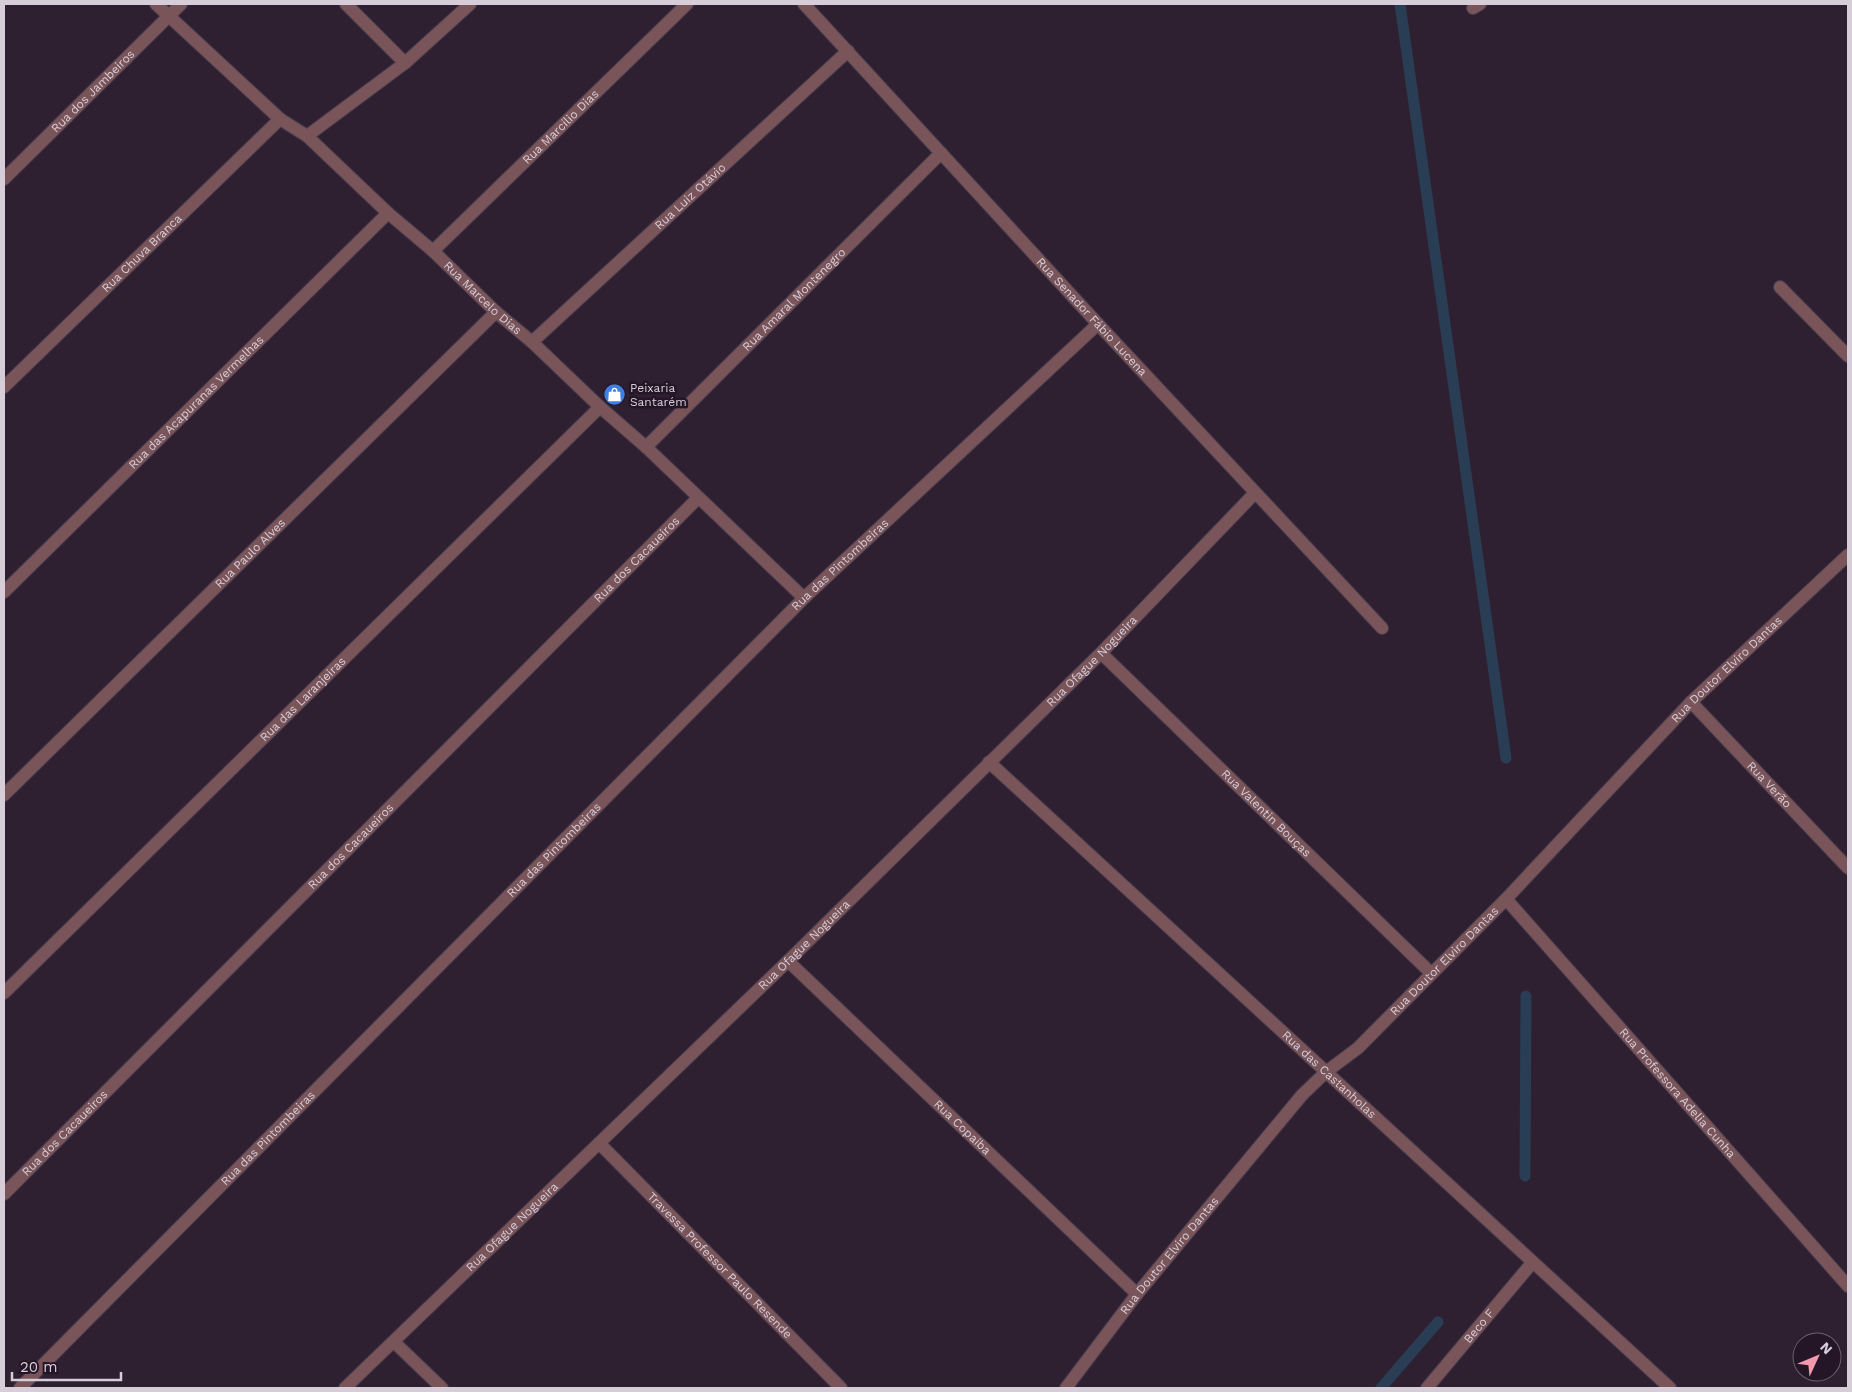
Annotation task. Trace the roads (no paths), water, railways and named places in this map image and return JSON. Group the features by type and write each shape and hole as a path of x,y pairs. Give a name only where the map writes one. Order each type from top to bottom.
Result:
{"street":[{"name":"Rua Marcelo Dias","path":"156,4 280,119 307,136 388,213 433,251 496,312 532,342 600,407 646,447 804,598"},
{"name":"Rua dos Jambeiros","path":"4,179 181,4"},
{"path":"346,4 405,63"},
{"path":"307,136 405,63 470,4"},
{"name":"Rua Marcílio Dias","path":"433,251 687,4"},
{"name":"Rua Senador Fábio Lucena","path":"804,4 1255,494 1382,628"},
{"name":"Rua Luiz Otávio","path":"532,342 848,51"},
{"name":"Rua Chuva Branca","path":"4,388 280,119"},
{"name":"Rua Amaral Montenegro","path":"646,447 942,153"},
{"name":"Rua das Acapuranas Vermelhas","path":"4,592 388,213"},
{"path":"1780,287 1848,356"},
{"name":"Rua Paulo Alves","path":"4,795 496,312"},
{"name":"Rua das Pintombeiras","path":"20,1388 804,598 1098,324"},
{"name":"Rua das Laranjeiras","path":"4,992 600,407"},
{"name":"Rua Ofague Nogueira","path":"345,1388 788,961 1102,653 1255,494"},
{"name":"Rua dos Cacaueiros","path":"4,1194 698,498"},
{"name":"Rua Doutor Elviro Dantas","path":"1066,1388 1137,1294 1302,1095 1326,1072 1358,1048 1506,899 1691,702 1848,555"},
{"name":"Rua Valentin Bouças","path":"1102,653 1431,973"},
{"name":"Rua Verão","path":"1691,702 1848,868"},
{"name":"Rua das Castanholas","path":"989,762 1670,1388"},
{"name":"Rua Professora Adelia Cunha","path":"1506,899 1848,1286"},
{"name":"Rua Copaiba","path":"788,961 1137,1294"},
{"name":"Travessa Professor Paulo Resende","path":"599,1143 841,1388"},
{"name":"Beco F","path":"1427,1388 1532,1263"},
{"path":"394,1342 442,1388"}],"waterway":[{"path":"1400,4 1506,758"},
{"path":"1525,1176 1526,996"},
{"path":"1381,1388 1438,1322"}],"place":[{"name":"Peixaria Santarém","path":"614,395"}]}
